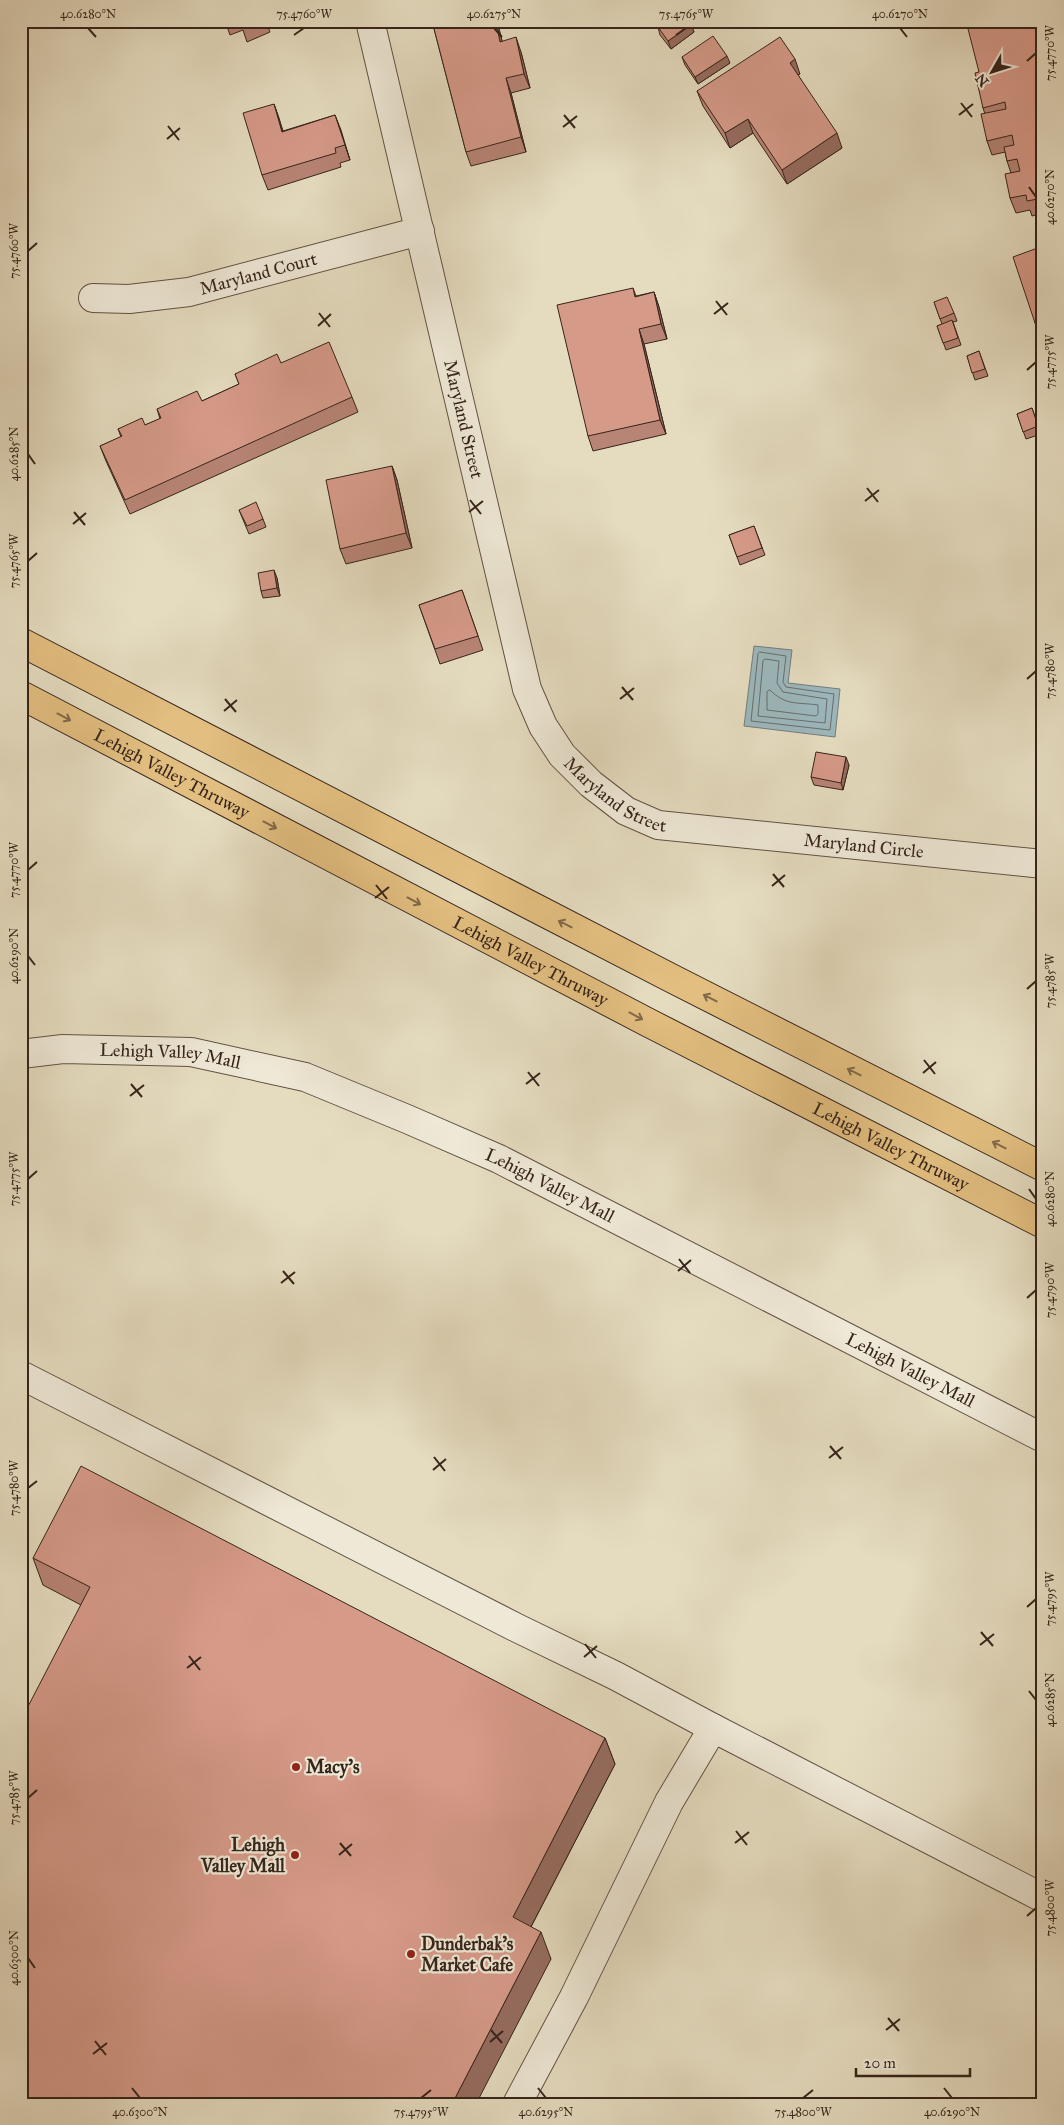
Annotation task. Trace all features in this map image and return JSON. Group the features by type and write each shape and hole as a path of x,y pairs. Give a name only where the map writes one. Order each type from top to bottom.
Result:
{"highway":[{"path":"21,642 654,969 1043,1167"},
{"name":"Lehigh Valley Thruway","path":"21,695 649,1023 1043,1224"}],"street":[{"name":"Maryland Street","path":"370,21 527,688 543,726 562,755 591,784 626,811 658,825 684,828"},
{"name":"Maryland Court","path":"93,298 129,299 189,292 420,232"},
{"name":"Maryland Circle","path":"684,828 1043,864"},
{"name":"Lehigh Valley Mall","path":"21,1054 63,1049 192,1052 305,1077 407,1119 499,1160 1043,1438"},
{"path":"21,1376 517,1628 616,1676 1043,1898"},
{"path":"517,2104 574,1997 669,1802 713,1728"}],"water":[{"path":"754,646 792,650 788,683 840,689 835,737 744,726"}],"building":[{"path":"239,21 256,21 241,27"},
{"path":"432,21 496,21 500,42 516,37 524,74 506,78 521,137 466,152"},
{"path":"666,21 689,21 691,25 668,41 658,27"},
{"path":"966,21 1043,21 1043,198 1027,201 1026,195 1010,198 1005,174 1020,171 1017,159 1007,161 1004,147 1014,145 1012,135 987,141 981,114 1006,109 1005,102 983,108 975,73 979,72"},
{"path":"713,36 727,56 695,77 682,57"},
{"path":"780,37 795,59 790,63 837,133 782,170 748,119 725,133 697,91"},
{"path":"274,104 282,132 335,115 345,145 335,148 336,153 262,175 243,113"},
{"path":"1043,246 1043,320 1035,323 1013,257"},
{"path":"633,288 635,297 654,292 661,324 639,329 660,420 588,436 557,305"},
{"path":"947,297 954,313 940,319 934,302"},
{"path":"952,320 958,338 943,343 937,326"},
{"path":"329,342 352,397 125,500 100,446 122,436 118,429 142,418 145,425 161,418 157,409 197,391 202,401 239,384 235,374 277,354 281,363"},
{"path":"979,351 985,369 972,373 967,356"},
{"path":"1032,408 1038,426 1023,432 1017,414"},
{"path":"392,466 406,533 340,549 326,480"},
{"path":"256,502 263,519 247,526 239,510"},
{"path":"754,526 762,548 737,557 729,535"},
{"path":"274,570 277,588 261,591 258,573"},
{"path":"462,590 478,636 435,649 419,605"},
{"path":"816,752 846,757 841,783 811,777"},
{"name":"Lehigh Valley Mall","path":"81,1466 605,1738 513,1917 541,1932 452,2104 21,2104 21,1720 90,1587 33,1558"}],"place":[{"name":"Macy's","path":"296,1767"},
{"name":"Lehigh Valley Mall","path":"295,1855"},
{"name":"Dunderbak's Market Cafe","path":"411,1954"}]}
